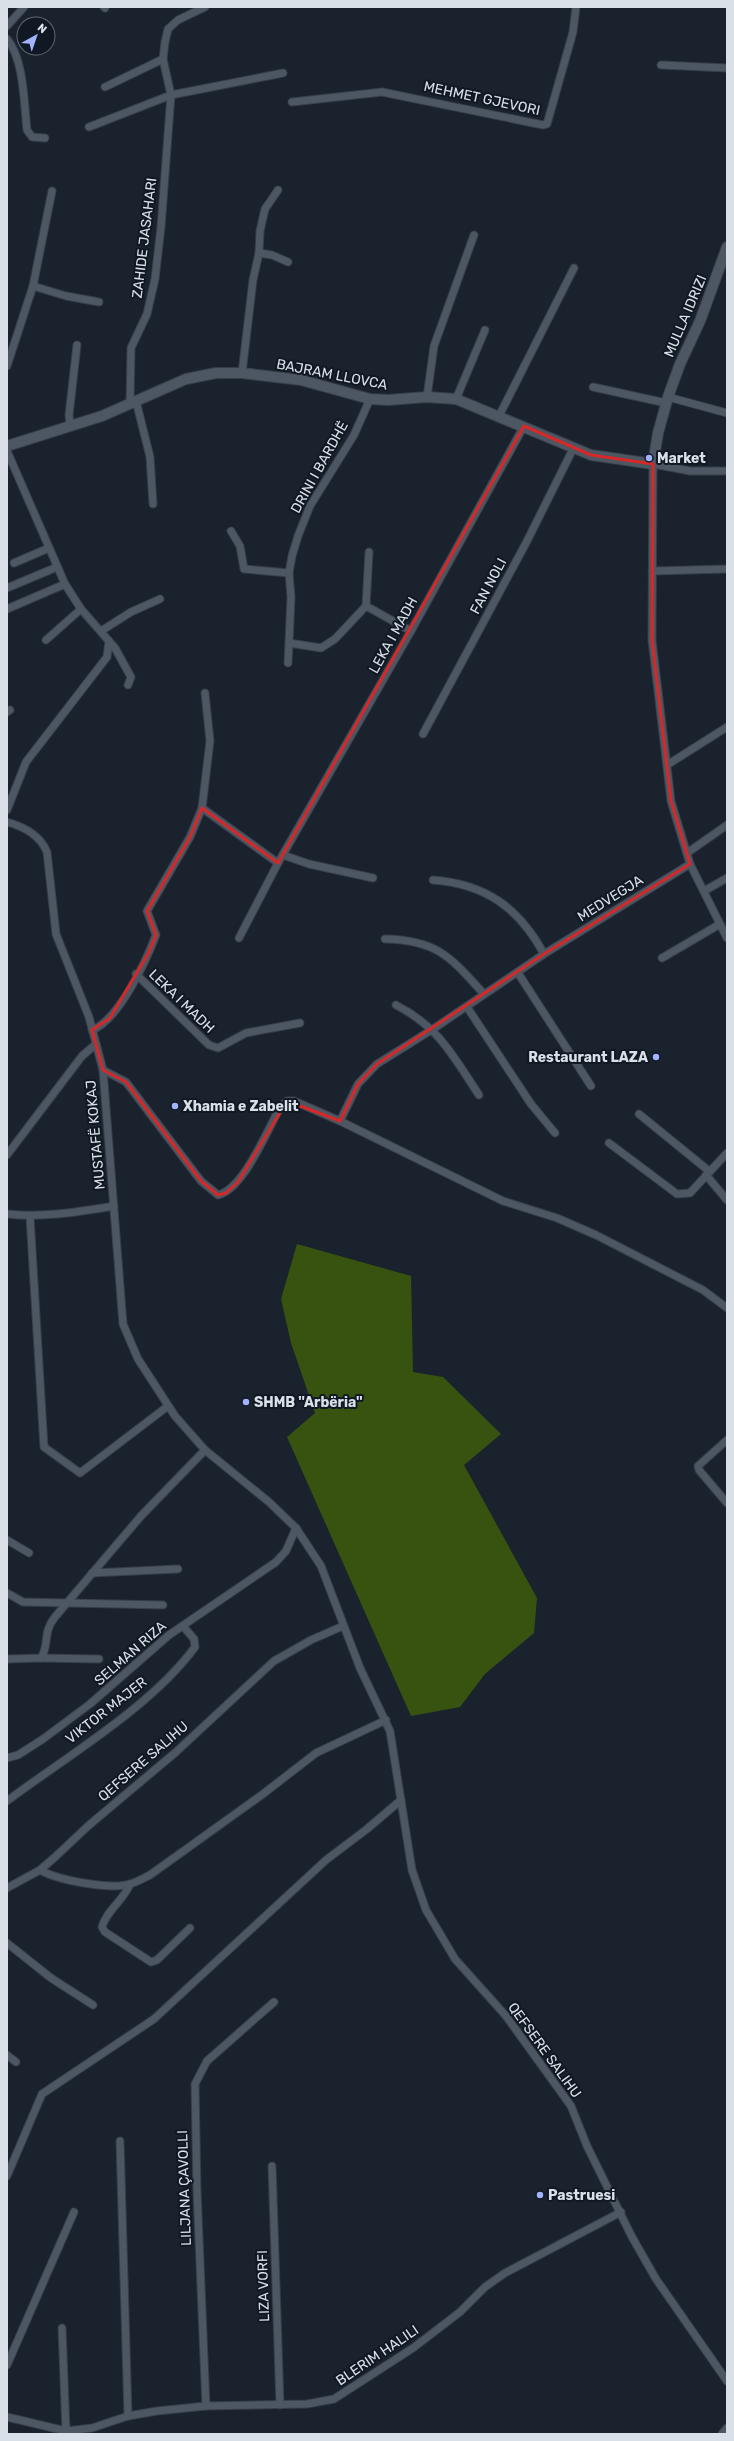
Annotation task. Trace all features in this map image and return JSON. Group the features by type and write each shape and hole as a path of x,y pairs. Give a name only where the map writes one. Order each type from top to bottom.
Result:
{"street":[{"path":"7,26 24,7"},
{"name":"ZAHIDE JASAHARI","path":"133,402 131,348 148,314 155,279 171,95 164,59 168,29 178,20 205,7"},
{"name":"MEHMET GJEVORI","path":"292,102 382,92 543,125 547,124 573,32 576,7"},
{"path":"7,39 15,48 27,130 32,137 45,138"},
{"path":"105,88 164,59"},
{"path":"661,65 727,68"},
{"path":"89,127 171,95 283,73"},
{"path":"242,373 253,280 259,253 260,230 265,209 278,190"},
{"path":"7,366 33,286 52,191"},
{"path":"427,397 434,346 474,235"},
{"name":"MULLA IDRIZI","path":"653,464 667,400 680,364 700,322 727,247"},
{"path":"259,253 272,255 288,262"},
{"path":"499,416 574,268"},
{"path":"33,286 66,296 99,302"},
{"path":"456,399 485,330"},
{"path":"70,425 69,415 78,345"},
{"name":"BAJRAM LLOVCA","path":"7,446 102,416 186,379 216,373 242,373 301,380 370,399 388,400 427,397 456,399 524,426 591,456 653,464"},
{"path":"593,387 667,400 727,413"},
{"name":"DRINI I BARDHË","path":"288,663 291,597 289,573 292,556 310,506 354,435 370,399"},
{"path":"133,402 150,457 153,504"},
{"name":"LEKA I MADH","path":"239,938 278,863 410,631 524,426"},
{"name":"FAN NOLI","path":"423,734 526,543 573,449"},
{"path":"7,451 65,584 82,609 115,648 131,677 128,685"},
{"path":"727,471 690,471 653,464 652,570 652,640 671,801 690,864 727,938"},
{"path":"231,531 240,546 244,569 289,573"},
{"path":"14,563 49,548"},
{"path":"289,643 321,648 335,638 366,606 369,552"},
{"path":"7,588 57,567"},
{"path":"652,570 727,568"},
{"path":"7,609 65,584"},
{"path":"101,631 131,612 160,600"},
{"path":"366,606 410,631"},
{"path":"46,640 82,609"},
{"path":"7,810 26,762 107,657 109,641"},
{"name":"LEKA I MADH","path":"92,1030 100,1027 110,1018 124,999 156,935 147,911 190,836 202,808 210,741 205,693"},
{"path":"666,765 727,727"},
{"path":"202,808 278,863"},
{"name":"MUSTAFË KOKAJ","path":"7,822 29,830 43,841 47,852 56,934 92,1030 103,1070 123,1324 138,1359 168,1406 205,1450"},
{"path":"687,853 727,825"},
{"path":"283,855 309,864 373,878"},
{"name":"MEDVEGJA","path":"340,1121 358,1084 377,1064 467,1007 544,954 690,864"},
{"path":"704,891 727,878"},
{"path":"433,880 454,882 474,888 497,899 517,916 534,936 544,954"},
{"path":"662,958 720,924"},
{"path":"385,939 408,939 433,946 451,959 484,994"},
{"path":"518,973 591,1086"},
{"name":"LEKA I MADH","path":"136,974 208,1045 218,1048 246,1032 300,1023"},
{"path":"396,1004 418,1016 433,1029 443,1040 479,1095"},
{"path":"467,1007 531,1104 555,1133"},
{"path":"7,1155 82,1056 96,1044"},
{"path":"103,1070 126,1082 200,1181 218,1196 226,1193 238,1182 278,1112 287,1101 294,1101 340,1121 503,1201 557,1218 596,1235 703,1290 727,1308"},
{"path":"638,1114 708,1173 727,1200"},
{"path":"609,1143 677,1194 690,1193 727,1153"},
{"path":"7,1214 30,1217 114,1206"},
{"path":"30,1217 44,1447 80,1472 168,1406"},
{"path":"727,1440 698,1466 699,1470 727,1503"},
{"path":"41,1658 45,1652 48,1627 55,1617 141,1516 205,1450"},
{"name":"QEFSERE SALIHU","path":"205,1450 269,1502 296,1528 320,1566 360,1668 386,1720 395,1757 412,1870 430,1917 455,1959 518,2030 570,2106 606,2185 656,2279 727,2381"},
{"name":"SELMAN RIZA","path":"7,1758 18,1755 43,1739 90,1704 153,1648 276,1562 286,1551 296,1528"},
{"path":"7,1540 29,1553"},
{"path":"92,1573 178,1569"},
{"path":"7,1593 23,1602 163,1605"},
{"name":"VIKTOR MAJER","path":"7,1801 107,1728 160,1684 195,1647 194,1639 183,1626"},
{"name":"QEFSERE SALIHU","path":"7,1888 40,1870 170,1758 274,1661 311,1640 343,1626"},
{"path":"7,1659 99,1659"},
{"path":"40,1870 48,1875 76,1881 130,1884 150,1875 263,1794 316,1753 386,1720"},
{"path":"7,2176 42,2094 154,2019 326,1860 367,1829 401,1800"},
{"path":"130,1884 126,1894 103,1922 102,1927 105,1932 151,1962 157,1960 190,1928"},
{"path":"7,1943 51,1978 93,2005"},
{"name":"LILJANA ÇAVOLLI","path":"206,2406 198,2221 195,2084 207,2061 274,2002"},
{"path":"7,2055 16,2062"},
{"path":"120,2141 128,2416"},
{"name":"LIZA VORFI","path":"272,2166 280,2405"},
{"path":"7,2365 74,2212"},
{"name":"BLERIM HALILI","path":"7,2417 66,2431 92,2428 128,2416 206,2406 307,2404 334,2399 413,2348 460,2312 485,2287 505,2273 621,2212"},
{"path":"62,2328 66,2431"},
{"path":"722,2434 727,2428"}],"highlighted area":[{"path":"524,426 591,455 653,464 652,640 671,801 690,864 544,954 377,1064 358,1084 340,1121 287,1101 238,1182 226,1193 218,1195 201,1181 126,1082 103,1070 92,1030 110,1018 148,954 156,935 147,911 190,837 202,808 278,863"}],"green space":[{"path":"297,1244 411,1276 413,1372 443,1377 501,1434 464,1465 537,1598 534,1633 485,1674 460,1707 411,1716 287,1437 315,1413 291,1343 281,1299"}],"place":[{"name":"Market","path":"649,458"},
{"name":"Restaurant LAZA","path":"656,1057"},
{"name":"Xhamia e Zabelit","path":"175,1106"},
{"name":"SHMB ''Arbëria''","path":"246,1402"},
{"name":"Pastruesi","path":"540,2195"}]}
